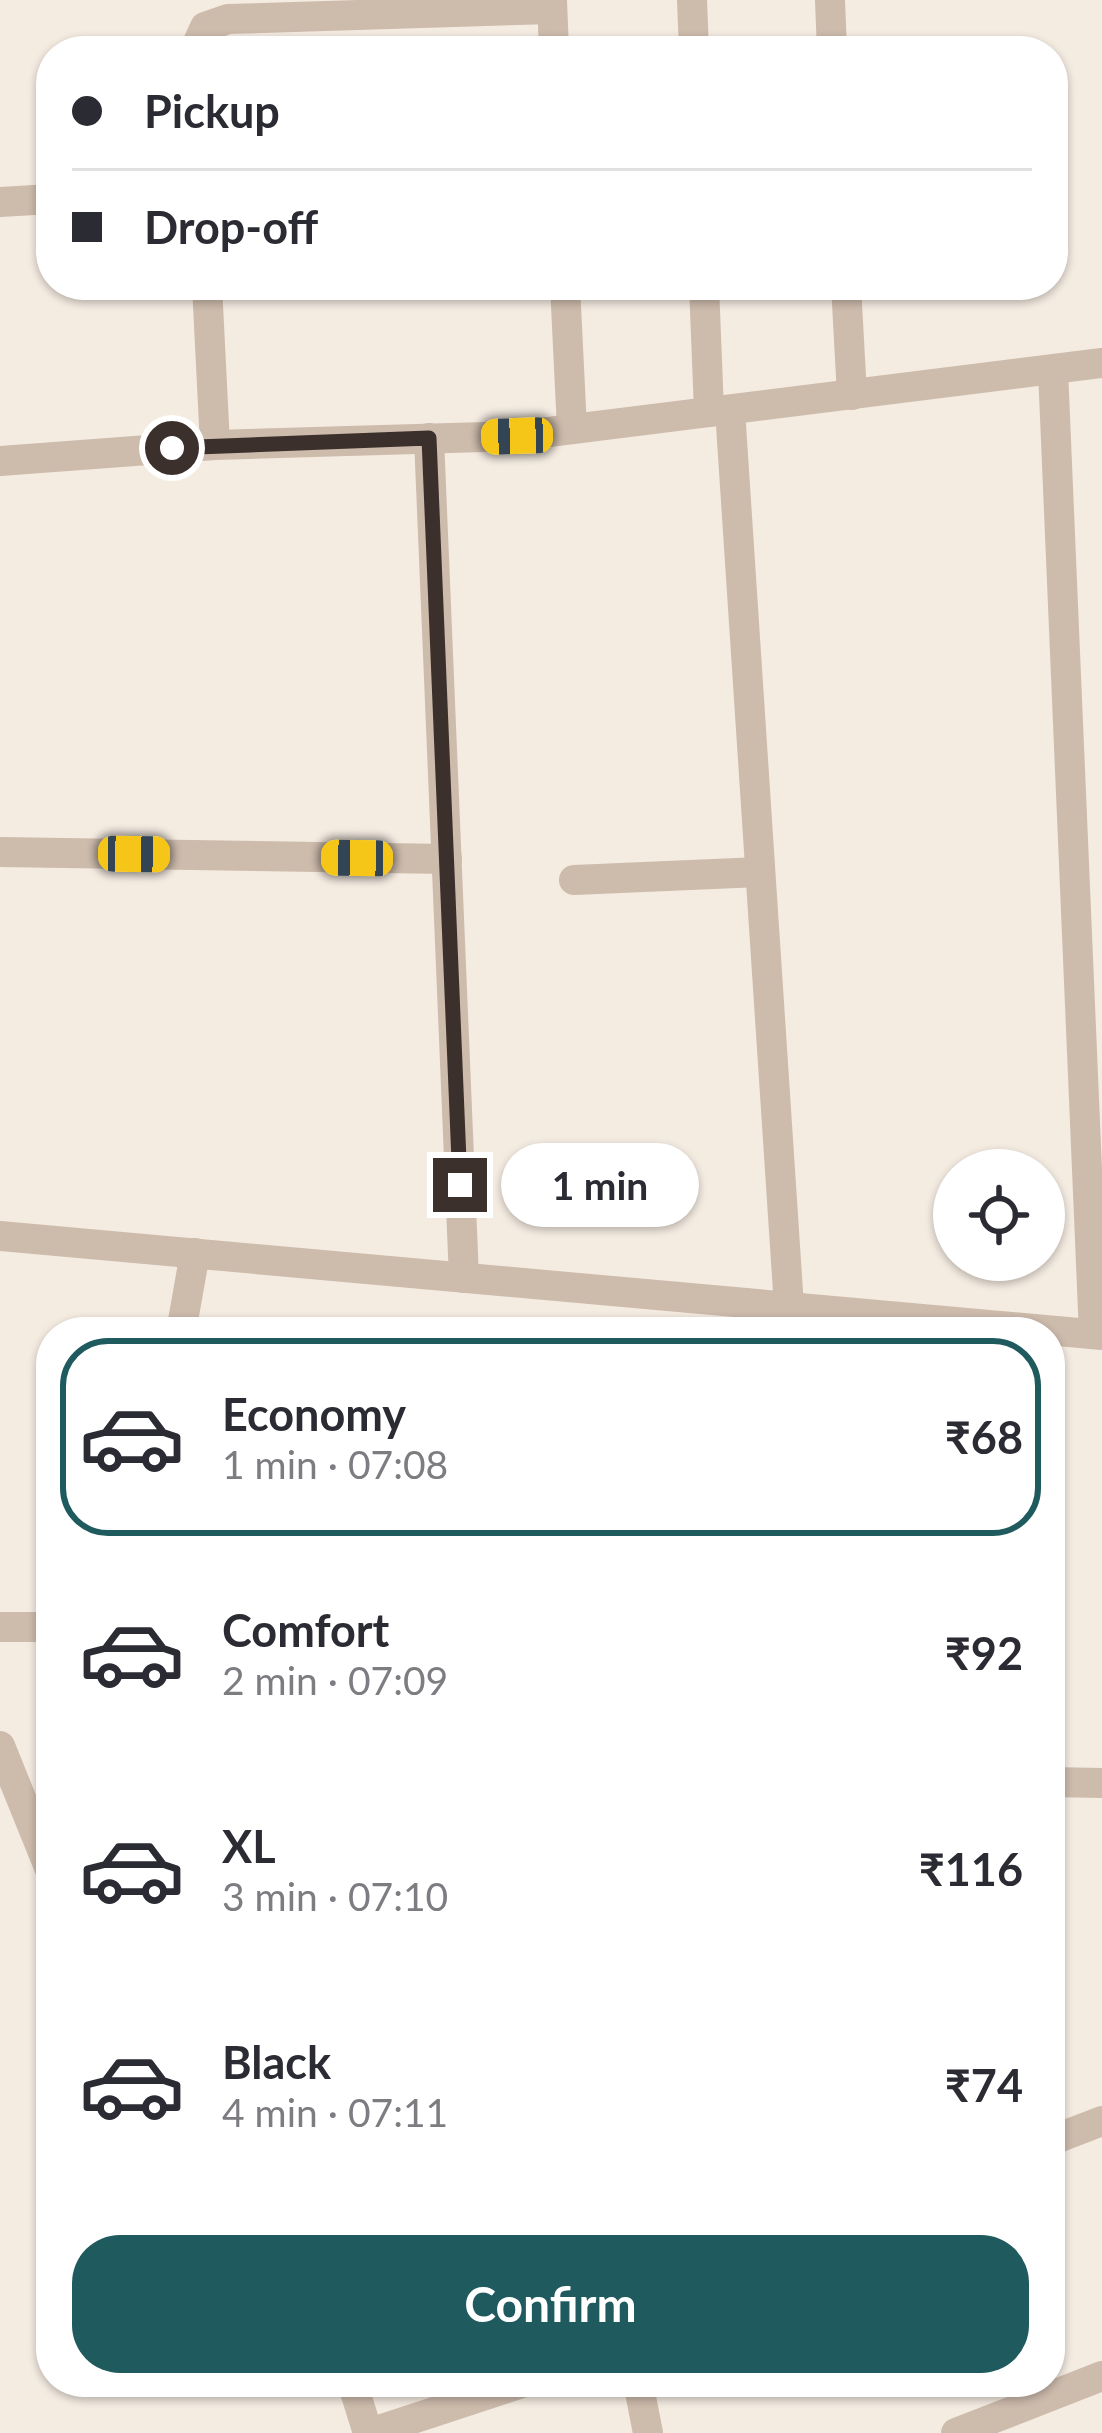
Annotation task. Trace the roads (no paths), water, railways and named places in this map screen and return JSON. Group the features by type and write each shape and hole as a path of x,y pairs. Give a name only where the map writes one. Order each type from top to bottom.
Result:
{"street":[{"path":"692,0 693,36"},
{"path":"830,0 831,36"},
{"path":"201,36 205,27 228,19 552,4 553,36"},
{"path":"0,202 36,201"},
{"path":"208,300 215,445"},
{"path":"566,300 572,429"},
{"path":"0,1236 464,1278 804,1316 706,300"},
{"path":"847,300 852,395"},
{"path":"0,461 215,445 517,436 1102,363"},
{"path":"1053,370 1098,1335 1065,1333"},
{"path":"429,438 464,1278"},
{"path":"0,852 447,859"},
{"path":"574,880 760,872"},
{"path":"184,1317 195,1253"},
{"path":"0,1627 36,1627"},
{"path":"0,1746 36,1835"},
{"path":"1065,1782 1102,1783"},
{"path":"1065,2135 1102,2121"},
{"path":"1065,2390 1102,2376"},
{"path":"357,2397 369,2433 479,2397"},
{"path":"641,2397 648,2433"},
{"path":"956,2433 1048,2397"}]}
